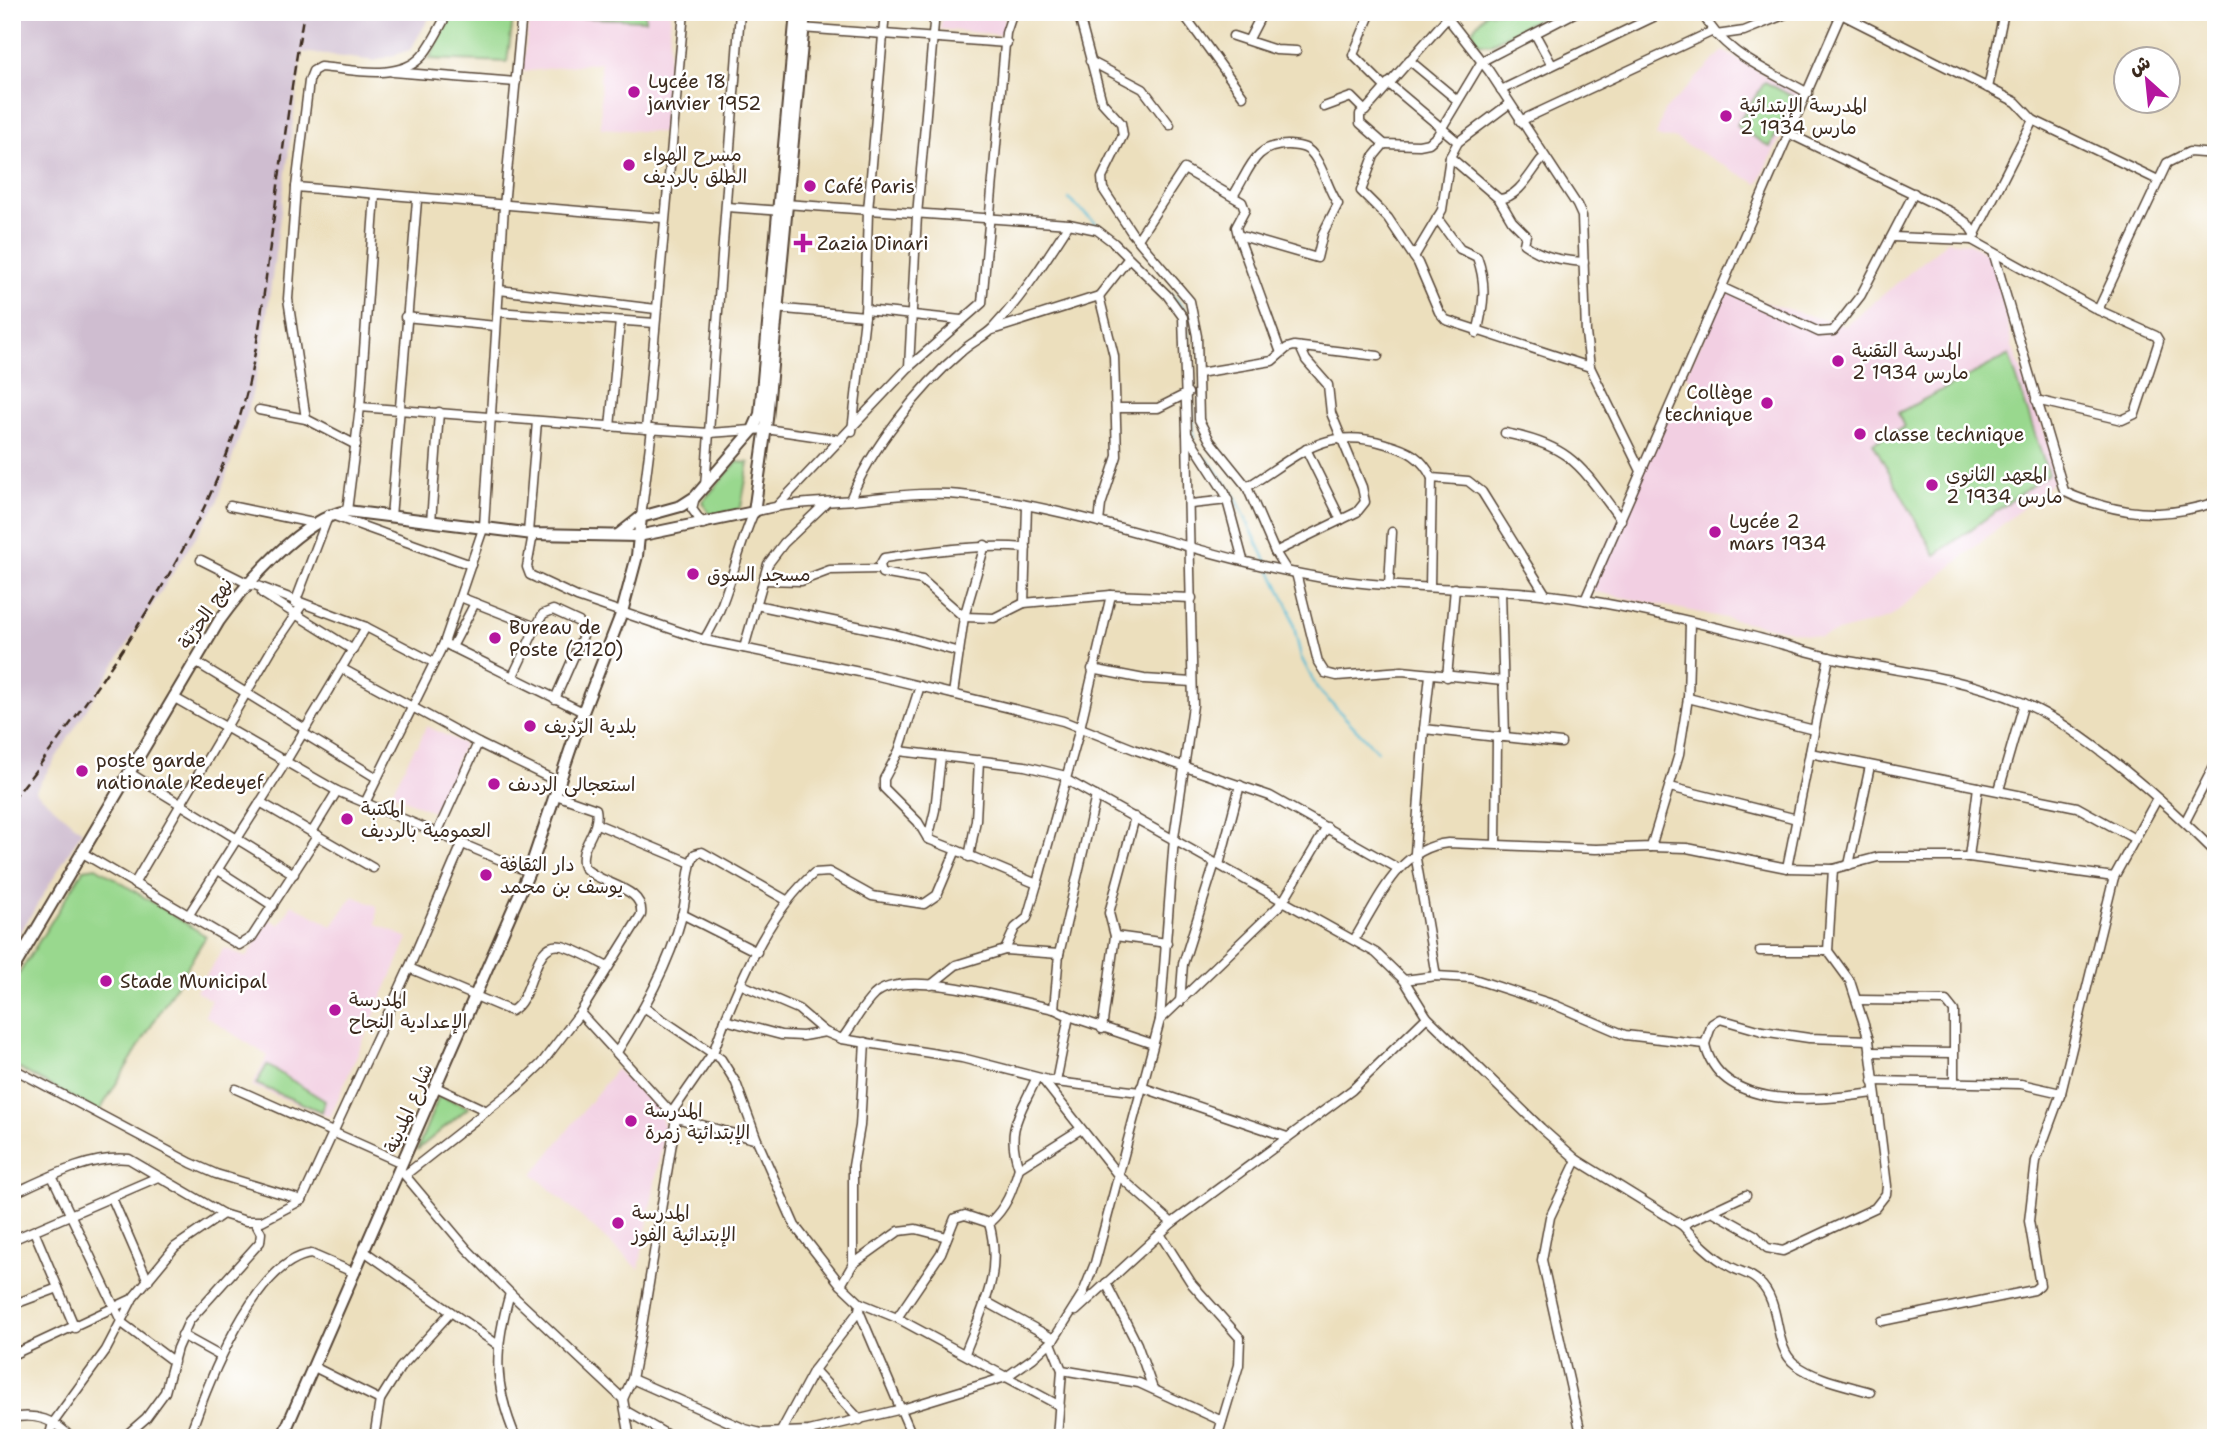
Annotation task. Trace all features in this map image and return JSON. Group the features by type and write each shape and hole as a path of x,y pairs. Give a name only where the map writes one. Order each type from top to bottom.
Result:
{"street":[{"path":"387,72 420,58 448,12"},
{"path":"448,645 460,597 484,526 504,206 522,12"},
{"path":"641,517 663,218 684,12"},
{"path":"705,487 740,12"},
{"path":"796,12 799,28"},
{"path":"706,641 720,614 741,541 754,512 766,429 773,308 799,28 805,12"},
{"path":"852,431 865,313 868,211 884,12"},
{"path":"909,367 917,215 935,12"},
{"path":"778,505 852,431 909,367 982,303 1006,33 1013,12"},
{"path":"1078,12 1102,102 1121,123 1123,135 1102,178 1103,189 1138,239 1190,302 1197,336 1197,402 1203,430 1247,487 1275,552 1287,571"},
{"path":"1182,12 1243,96"},
{"path":"1250,39 1263,12"},
{"path":"1371,12 1353,55 1458,142"},
{"path":"1576,12 1482,61 1441,130 1429,143 1384,144 1360,123 1360,114 1446,15 1482,61 1577,205 1581,216 1590,367 1641,471"},
{"path":"1501,90 1664,12"},
{"path":"1702,12 1714,33 1732,50 1808,93"},
{"path":"1520,121 1714,33 1744,31 1791,12"},
{"path":"1988,88 2004,12"},
{"path":"1585,600 1843,14 2016,102 2033,120 2158,180"},
{"path":"799,28 1007,43"},
{"path":"1535,34 1552,65"},
{"path":"1233,36 1250,39 1276,50 1296,51"},
{"path":"1409,60 1457,100"},
{"path":"1090,61 1143,89 1170,125"},
{"path":"306,419 288,299 296,187 309,81 313,71 320,67 516,82"},
{"path":"1324,107 1348,97 1365,111"},
{"path":"1414,257 1442,210 1450,157 1458,142 1508,104"},
{"path":"1973,237 2033,120"},
{"path":"1790,134 1964,220 1973,237 1994,255 2098,310 2155,336 2159,341 2135,414 2122,420 2036,400"},
{"path":"1384,144 1374,156 1362,191 1388,218 1414,257 1439,312 1455,326 1590,367"},
{"path":"1233,196 1257,154 1266,147 1300,145 1308,148 1317,161 1338,204 1328,220 1317,258 1238,235"},
{"path":"2098,310 2167,163 2193,151 2216,154"},
{"path":"1450,157 1499,199 1512,220 1526,235 1524,244 1539,255 1554,260 1584,262"},
{"path":"1499,199 1507,199 1515,193 1541,160"},
{"path":"1138,239 1184,169 1233,196 1245,206 1236,227 1281,353"},
{"path":"296,187 417,200 663,218"},
{"path":"1723,288 1808,327 1829,333 1841,323 1861,295 1914,193"},
{"path":"347,511 360,407 375,195"},
{"path":"391,517 405,317 417,200"},
{"path":"632,1379 745,1429 778,1436 860,1420 1006,1377 1053,1341 1083,1293 1095,1263 1160,1020 1174,838 1192,725 1191,503 1186,481 1188,393 1182,317 1167,295 1097,230 1069,224 990,221 868,211 727,207"},
{"path":"1437,218 1460,249 1477,257 1482,270 1485,293 1477,333"},
{"path":"850,500 867,462 897,422 963,350 991,330 1037,274 1069,224"},
{"path":"1892,237 1973,237"},
{"path":"1994,255 2061,486 2068,494 2138,514 2178,513 2216,502"},
{"path":"991,330 1099,296 1128,259"},
{"path":"499,290 656,309"},
{"path":"1099,296 1114,356 1117,456 1099,522"},
{"path":"571,317 572,299"},
{"path":"773,308 911,314 961,320"},
{"path":"618,535 641,517 681,506 695,497 753,430 760,414 773,308"},
{"path":"498,312 655,323"},
{"path":"405,317 496,326"},
{"path":"610,426 620,321"},
{"path":"1199,373 1272,361 1287,348 1300,347 1378,356"},
{"path":"1275,552 1357,512 1365,502 1331,413 1328,385 1306,360 1300,347"},
{"path":"1116,408 1158,408 1188,393"},
{"path":"360,407 709,433 766,429 841,440"},
{"path":"259,410 306,419 356,445"},
{"path":"431,522 439,412"},
{"path":"537,421 527,567 532,578 706,641 1046,715 1270,796 1399,869"},
{"path":"1505,433 1546,442 1558,448 1580,467 1622,520"},
{"path":"1187,435 1228,500 1246,561"},
{"path":"1247,487 1306,449 1340,436 1399,447 1416,455 1432,478 1430,587"},
{"path":"1306,449 1341,520"},
{"path":"1432,478 1468,481 1482,492 1546,595"},
{"path":"754,512 778,505 956,494 1099,522 1296,573 1389,585 1501,591 1585,600 1690,622 1829,657 1972,685 2024,703 2077,734 2185,822 2216,853"},
{"path":"695,497 692,509 702,524"},
{"path":"1191,503 1228,500"},
{"path":"741,647 773,556 823,502"},
{"path":"230,506 313,523"},
{"path":"1024,603 1027,506"},
{"name":"نهج الحرّيّة","path":"12,971 194,661 247,582 313,523 329,514 347,511 530,533 638,536 754,512"},
{"path":"134,884 294,615 329,514 471,565"},
{"name":"شارع المدينة","path":"282,1438 385,1199 403,1169 529,872 583,712 622,612 637,555 641,517"},
{"path":"1389,585 1392,532"},
{"path":"880,569 884,558 985,545 1026,548"},
{"path":"953,694 964,617 985,545"},
{"path":"201,559 298,604 366,627 433,662"},
{"path":"764,580 801,581 830,570 880,569"},
{"path":"880,569 882,573 922,580 964,617 994,618 1024,603 1111,595 1192,598"},
{"path":"1296,573 1318,662 1325,673 1337,676 1402,671 1503,681"},
{"path":"247,582 294,615 353,650"},
{"path":"1447,677 1455,588"},
{"path":"1496,844 1503,681 1501,591"},
{"path":"1005,950 1006,942 1015,928 1027,918 1080,729 1111,595"},
{"path":"460,597 536,627"},
{"path":"365,803 433,662 448,645 475,603"},
{"path":"756,605 895,634 959,652"},
{"path":"512,678 543,614 553,610 579,622 585,631 555,699"},
{"path":"1651,846 1670,787 1688,698 1690,622"},
{"path":"188,916 286,761 366,627"},
{"path":"448,645 583,712"},
{"path":"1787,869 1829,657"},
{"path":"194,661 377,778"},
{"path":"341,668 478,743 560,783"},
{"path":"1093,669 1144,679 1192,682"},
{"path":"1430,675 1415,853 1436,976"},
{"path":"919,686 899,751 884,779 884,788 918,822 928,839 1037,884"},
{"path":"173,697 229,727 337,792 529,872"},
{"path":"1688,698 1814,730"},
{"path":"1999,790 2024,703"},
{"path":"1424,729 1561,743"},
{"path":"437,833 478,743"},
{"path":"899,751 1049,770 1174,838 1282,903 1376,953 1404,980 1427,1017 1577,1160 1682,1225 1713,1254 1757,1279 1766,1290 1777,1314 1784,1349 1792,1362 1826,1378 1870,1392"},
{"path":"1810,753 2077,807 2135,839"},
{"path":"928,839 935,810 941,756"},
{"path":"969,857 976,820 979,760"},
{"path":"2185,822 2216,762"},
{"path":"1849,865 1870,766"},
{"path":"128,772 294,874"},
{"path":"1180,1002 1183,964 1240,785"},
{"path":"1670,787 1797,819"},
{"path":"1969,857 1978,787"},
{"path":"81,852 239,945 249,941 294,874 337,792"},
{"path":"403,1169 487,1111 541,1064 580,1013 638,921 642,910 634,895 584,867 584,850 597,824 596,810 556,795"},
{"path":"1054,1009 1059,954 1096,796"},
{"path":"1882,1321 2034,1290 2040,1285 2029,1222 2031,1182 2061,1093 2114,877 2157,799"},
{"path":"260,802 373,868"},
{"path":"1102,1029 1115,936 1109,913 1135,817"},
{"path":"597,824 689,862"},
{"path":"1160,1020 1282,903 1326,827"},
{"path":"1354,940 1399,869 1415,853 1430,845 1448,842 1595,849 1651,846 1687,848 1787,869 1833,869 1878,857 1969,857 2114,877"},
{"path":"12,1194 52,1176 114,1157 129,1159 223,1214 258,1222 302,1200 409,968 462,844"},
{"path":"623,1399 632,1379 674,1115 713,1054 740,984 757,952 788,901 809,878 821,870 872,896 925,904 937,895 956,850"},
{"path":"615,1049 645,1008 668,957 682,914 689,862 695,853 702,852 788,901"},
{"path":"1712,1211 1740,1225 1767,1248 1777,1252 1791,1249 1810,1236 1875,1208 1886,1194 1869,1040 1858,1000 1841,965 1828,951 1833,869"},
{"path":"218,870 272,906"},
{"path":"682,914 757,952"},
{"path":"1115,936 1167,943"},
{"path":"409,968 506,1010 518,1007 541,955 550,947 562,946 608,967"},
{"path":"931,985 956,965 1005,950 1059,954"},
{"path":"1760,951 1828,951"},
{"path":"1404,980 1452,975 1490,983 1555,1005 1626,1035 1704,1044"},
{"path":"740,984 798,1009 825,1031 842,1039 962,1058 1056,1082 1140,1089 1286,1137"},
{"path":"842,1039 874,994 892,984 931,985 1054,1009 1102,1029 1153,1044"},
{"path":"1858,1000 1949,1002 1954,1011 1954,1083"},
{"path":"645,1008 721,1059 736,1083 757,1140 795,1226 859,1307 913,1438"},
{"path":"580,1013 674,1115 757,1140"},
{"path":"1056,1082 1069,1016"},
{"path":"1068,1318 1172,1223 1352,1090 1427,1017"},
{"path":"1869,1040 1809,1038 1762,1031 1720,1019 1712,1024 1704,1044 1717,1073 1736,1086 1763,1094 1794,1100 1874,1093"},
{"path":"725,1020 793,1037 825,1031"},
{"path":"853,1264 853,1166 860,1126 864,1042"},
{"path":"1870,1052 1953,1053"},
{"path":"12,1068 191,1163 227,1178 302,1200"},
{"path":"1040,1079 1118,1175 1172,1223"},
{"path":"989,1223 1003,1210 1010,1198 1019,1168 1012,1149 1012,1135 1040,1079"},
{"path":"1873,1082 2021,1084 2061,1093"},
{"path":"436,1087 487,1111"},
{"path":"236,1089 335,1132 403,1169 433,1209 510,1293 623,1399 630,1438"},
{"path":"1019,1168 1081,1129"},
{"path":"1577,1160 1550,1217 1542,1260 1582,1438"},
{"path":"52,1176 114,1310 122,1322 174,1363"},
{"path":"12,1240 158,1177"},
{"path":"1682,1225 1746,1195"},
{"path":"112,1198 148,1281"},
{"path":"12,1354 75,1328 132,1299 175,1247 223,1214"},
{"path":"897,1318 931,1270 954,1218 961,1214 989,1223"},
{"path":"123,1438 158,1404 171,1379 184,1336 200,1308 261,1242 258,1222"},
{"path":"965,1353 985,1301 995,1261 989,1223"},
{"path":"841,1285 853,1264 899,1231 916,1229 947,1237"},
{"path":"34,1231 75,1328"},
{"path":"1160,1234 1192,1284 1240,1338 1239,1365 1217,1438"},
{"path":"364,1251 498,1345"},
{"path":"189,1438 218,1354 239,1320 281,1271 304,1255 320,1256 355,1273"},
{"path":"1106,1283 1137,1344 1153,1388"},
{"path":"12,1305 58,1287"},
{"path":"510,1293 498,1345 498,1386 516,1438"},
{"path":"49,1438 53,1423 122,1322 132,1299"},
{"path":"985,1301 1053,1341 1062,1370 1057,1438"},
{"path":"778,1436 814,1370 859,1307"},
{"path":"859,1307 897,1318 1060,1406"},
{"path":"374,1438 380,1400 400,1368 451,1312"},
{"path":"184,1336 218,1354"},
{"path":"314,1367 380,1400"},
{"path":"814,1370 860,1420"},
{"path":"1062,1370 1125,1379 1153,1388 1222,1421"},
{"path":"626,1412 673,1438"},
{"path":"12,1418 34,1416 53,1423 71,1438"}],"shaded area":[{"path":"12,12 433,12 410,50 375,61 302,52 262,353 246,418 217,503 35,791 82,831 12,946"},
{"name":"Lycée 18 janvier 1952","path":"530,12 671,12 664,133 601,128 600,62 522,72"},
{"path":"942,12 1006,12 1002,35 940,29"},
{"name":"المدرسة الإبتدائية 2 مارس 1934","path":"1723,51 1801,95 1758,184 1674,138 1656,137 1664,111"},
{"name":"المعهد الثانوي 2 مارس 1934","path":"1948,241 1969,243 1995,258 2012,346 2061,476 1889,618 1820,637 1586,590 1666,416 1695,413 1699,384 1685,375 1726,291 1845,326"},
{"path":"426,726 464,744 454,765 458,767 433,812 391,793 415,747 418,746"},
{"path":"353,896 377,906 377,924 408,938 330,1117 252,1086 268,1056 205,1016 211,1000 196,991 224,948 247,957 269,919 280,925 292,904 332,926"},
{"name":"المدرسة الإبتدائية الفوز","path":"616,1069 657,1107 665,1128 639,1269 533,1174"}],"green space":[{"path":"454,12 514,12 507,62 429,59"},
{"path":"536,12 645,12 645,20 536,16"},
{"path":"1487,12 1550,12 1490,44 1478,43 1472,30"},
{"path":"1765,82 1794,97 1770,147 1736,126"},
{"path":"2009,355 2048,474 1935,555 1873,443 1904,427 1898,413"},
{"path":"737,462 749,463 741,507 734,511 710,515 702,502"},
{"path":"96,867 206,936 99,1112 12,1065 12,985 84,869"},
{"path":"267,1065 325,1101 322,1112 256,1084"},
{"path":"439,1096 469,1107 417,1150"}],"waterway":[{"path":"1069,199 1102,229"},
{"path":"1170,294 1184,308 1186,317"},
{"path":"1187,330 1194,438"},
{"path":"1207,459 1234,494 1268,565"},
{"path":"1271,571 1290,610 1301,657 1317,688 1377,751"}],"railway":[{"path":"12,801 82,708 149,608 206,503 229,449 246,395 258,336 304,12"}],"place":[{"name":"Lycée 18 janvier 1952","path":"634,92"},
{"name":"المدرسة الإبتدائية 2 مارس 1934","path":"1726,116"},
{"name":"مسرح الهواء الطلق بالرديف","path":"629,165"},
{"name":"Café Paris","path":"810,186"},
{"name":"Zazia Dinari","path":"803,243"},
{"name":"المدرسة التقنية 2 مارس 1934","path":"1838,361"},
{"name":"Collège technique","path":"1767,403"},
{"name":"classe technique","path":"1860,434"},
{"name":"المعهد الثانوي 2 مارس 1934","path":"1932,485"},
{"name":"Lycée 2 mars 1934","path":"1715,532"},
{"name":"مسجد السوق","path":"693,574"},
{"name":"Bureau de Poste (2120)","path":"495,638"},
{"name":"بلدية الرّديف","path":"530,726"},
{"name":"poste garde nationale Redeyef","path":"82,771"},
{"name":"استعجالى الردىف","path":"494,784"},
{"name":"المكتبة العمومية بالرديف","path":"347,819"},
{"name":"دار الثقافة يوسف بن محمد","path":"486,875"},
{"name":"Stade Municipal","path":"106,981"},
{"name":"المدرسة الإعدادية النجاح","path":"335,1010"},
{"name":"المدرسة الإبتدائية زمرة","path":"631,1121"},
{"name":"المدرسة الإبتدائية الفوز","path":"618,1223"}]}
